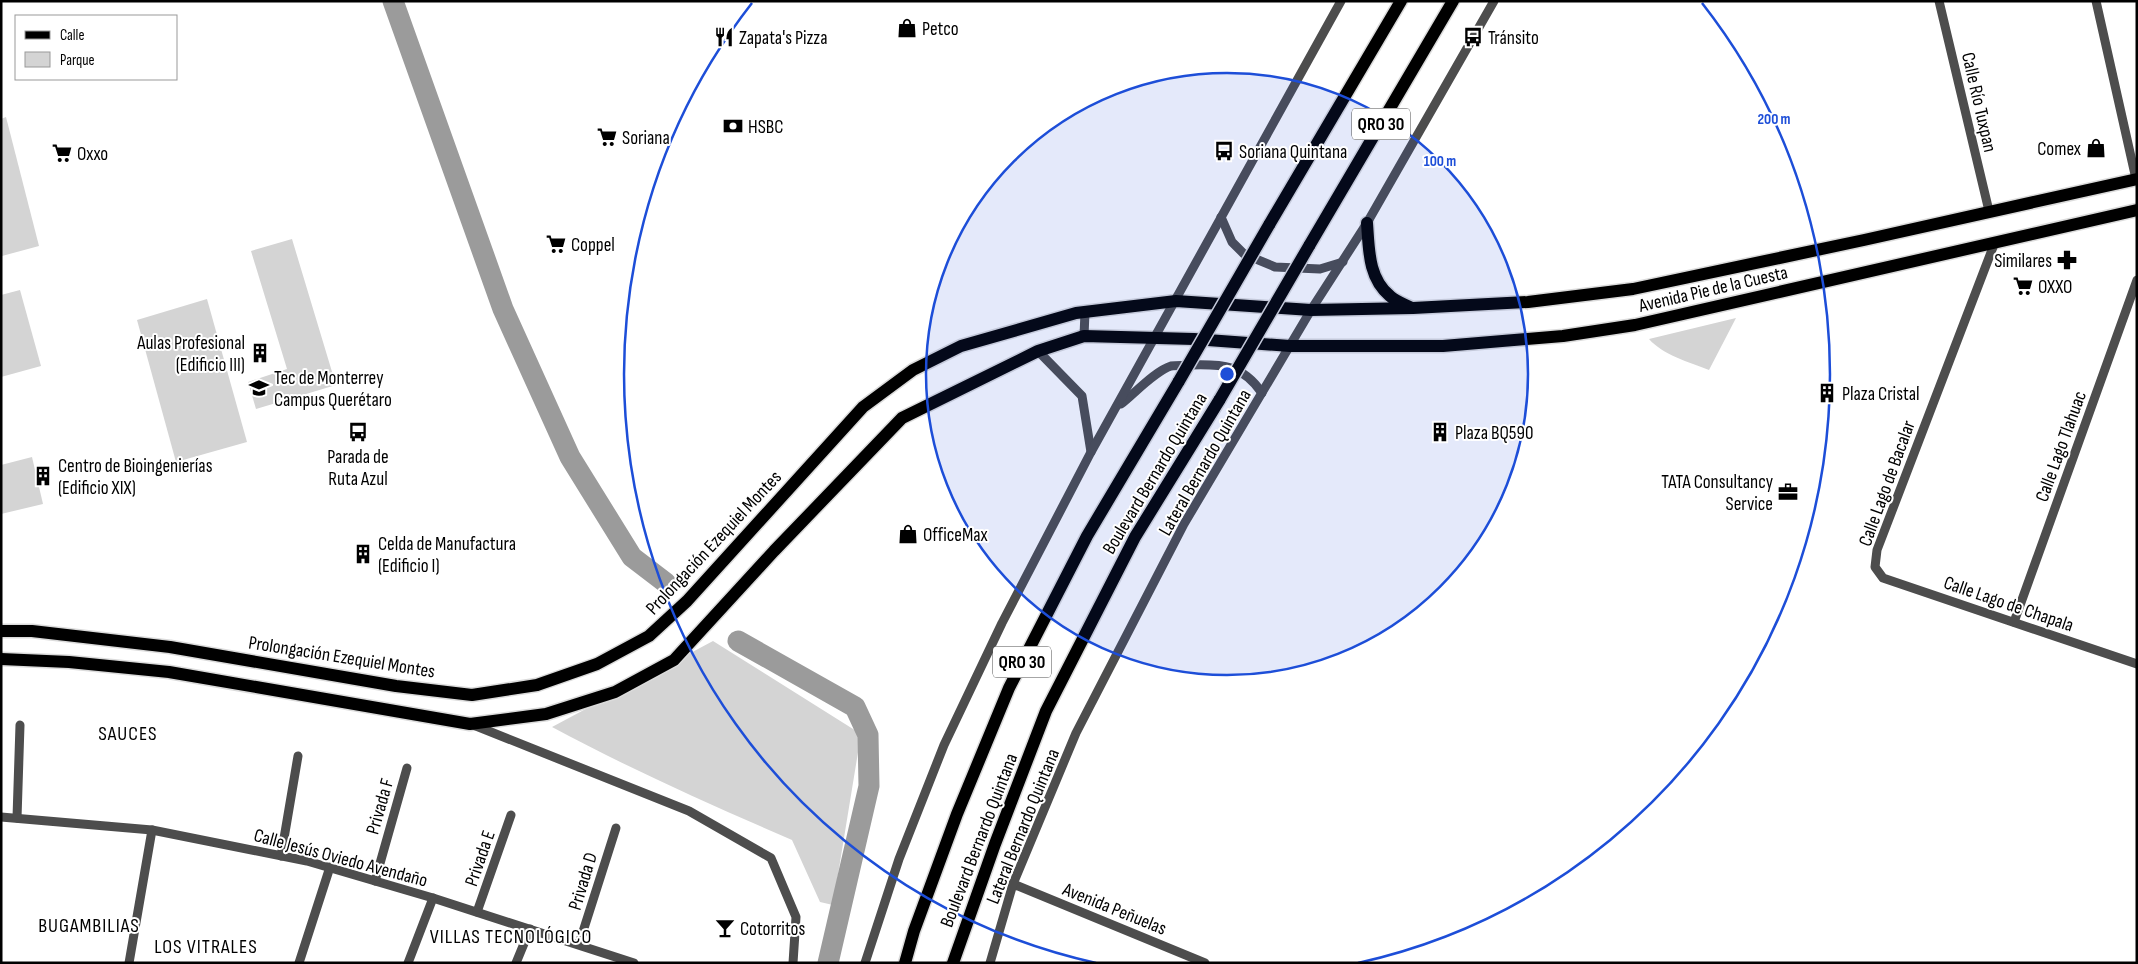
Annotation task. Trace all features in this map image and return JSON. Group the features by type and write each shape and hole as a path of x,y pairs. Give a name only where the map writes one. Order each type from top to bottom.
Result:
{"main road":[{"name":"Boulevard Bernardo Quintana","path":"905,963 914,931 957,814 1009,688 1087,536 1401,1"},
{"name":"Boulevard Bernardo Quintana","path":"953,963 1046,712 1135,537 1220,398 1453,1"},
{"name":"Avenida Pie de la Cuesta","path":"1176,301 1311,310 1413,308 1528,302 1633,289 1855,242 2136,179"},
{"name":"Avenida Pie de la Cuesta","path":"1156,338 1290,346 1443,346 1494,343 1608,329 1635,325 2137,210"},
{"path":"1367,223 1368,257 1376,280 1390,296 1413,308"},
{"name":"Prolongación Ezequiel Montes","path":"1,631 32,631 170,647 396,686 472,695 537,686 597,664 649,636 687,601 862,407 913,370 961,346 1028,325 1085,312 1176,301"},
{"path":"1,659 69,662 169,672 470,724 546,714 615,692 674,660 774,551 902,418 1038,351 1084,336 1156,338"}],"street":[{"path":"865,963 899,859 944,745 1002,623 1091,452 1156,338 1341,1"},
{"name":"Lateral Bernardo Quintana","path":"990,963 1013,884 1076,733 1184,524 1311,310 1367,223 1494,1"},
{"name":"Calle Río Tuxpan","path":"1939,1 1989,211"},
{"path":"2096,1 2136,179"},
{"path":"1221,217 1232,242 1244,254 1275,267 1301,270 1320,269 1343,262"},
{"name":"Calle Lago de Bacalar","path":"1874,567 1876,550 1996,242"},
{"name":"Calle Lago Tlahuac","path":"2014,622 2137,280"},
{"path":"1084,336 1085,312"},
{"path":"1038,351 1082,396 1091,452"},
{"path":"1116,408 1171,366 1209,364 1237,369 1252,378 1262,393"},
{"name":"Calle Lago de Chapala","path":"1874,567 1883,578 2137,664"},
{"path":"17,818 20,724"},
{"path":"470,724 689,811 771,858 796,917 793,963"},
{"path":"281,856 298,756"},
{"name":"Privada F","path":"375,881 407,768"},
{"name":"Privada E","path":"477,912 511,815"},
{"name":"Calle Jesús Oviedo Avendaño","path":"1,817 152,830 330,867 580,944 634,963"},
{"name":"Privada D","path":"580,944 616,828"},
{"path":"129,963 152,830"},
{"path":"299,963 330,867"},
{"name":"Avenida Peñuelas","path":"1013,884 1205,963"},
{"path":"408,963 433,898"},
{"path":"516,963 530,929"}],"green space":[{"path":"6,117 39,246 2,256 1,119"},
{"path":"292,239 336,385 256,409 248,382 287,369 251,251"},
{"path":"20,290 41,366 1,377 1,295"},
{"path":"207,299 247,442 176,462 137,320"},
{"path":"1736,318 1709,370 1669,354 1649,339"},
{"path":"32,457 43,504 1,514 1,465"},
{"path":"713,641 861,734 833,905 820,902 792,840 671,786 552,727"}],"waterway":[{"path":"393,1 503,309 570,457 632,557 666,583"},
{"path":"738,641 855,707 868,735 869,786 828,963"}],"place":[{"name":"Petco","path":"907,28"},
{"name":"Zapata's Pizza","path":"724,37"},
{"name":"Tránsito","path":"1473,37"},
{"name":"HSBC","path":"733,126"},
{"name":"Soriana","path":"607,137"},
{"name":"Comex","path":"2096,148"},
{"name":"Soriana Quintana","path":"1224,151"},
{"name":"Oxxo","path":"62,153"},
{"name":"Coppel","path":"556,244"},
{"name":"Similares","path":"2067,260"},
{"name":"OXXO","path":"2023,286"},
{"name":"Aulas Profesional (Edificio III)","path":"260,353"},
{"name":"Tec de Monterrey Campus Querétaro","path":"259,388"},
{"name":"Plaza Cristal","path":"1827,393"},
{"name":"Parada de Ruta Azul","path":"358,432"},
{"name":"Plaza BQ590","path":"1440,432"},
{"name":"Centro de Bioingenierías (Edificio XIX)","path":"43,476"},
{"name":"TATA Consultancy Service","path":"1788,492"},
{"name":"OfficeMax","path":"908,534"},
{"name":"Celda de Manufactura (Edificio I)","path":"363,554"},
{"name":"Cotorritos","path":"725,928"}],"district":[{"name":"SAUCES","path":"128,733"},
{"name":"BUGAMBILIAS","path":"89,925"},
{"name":"VILLAS TECNOLÓGICO","path":"511,936"},
{"name":"LOS VITRALES","path":"206,946"}]}
